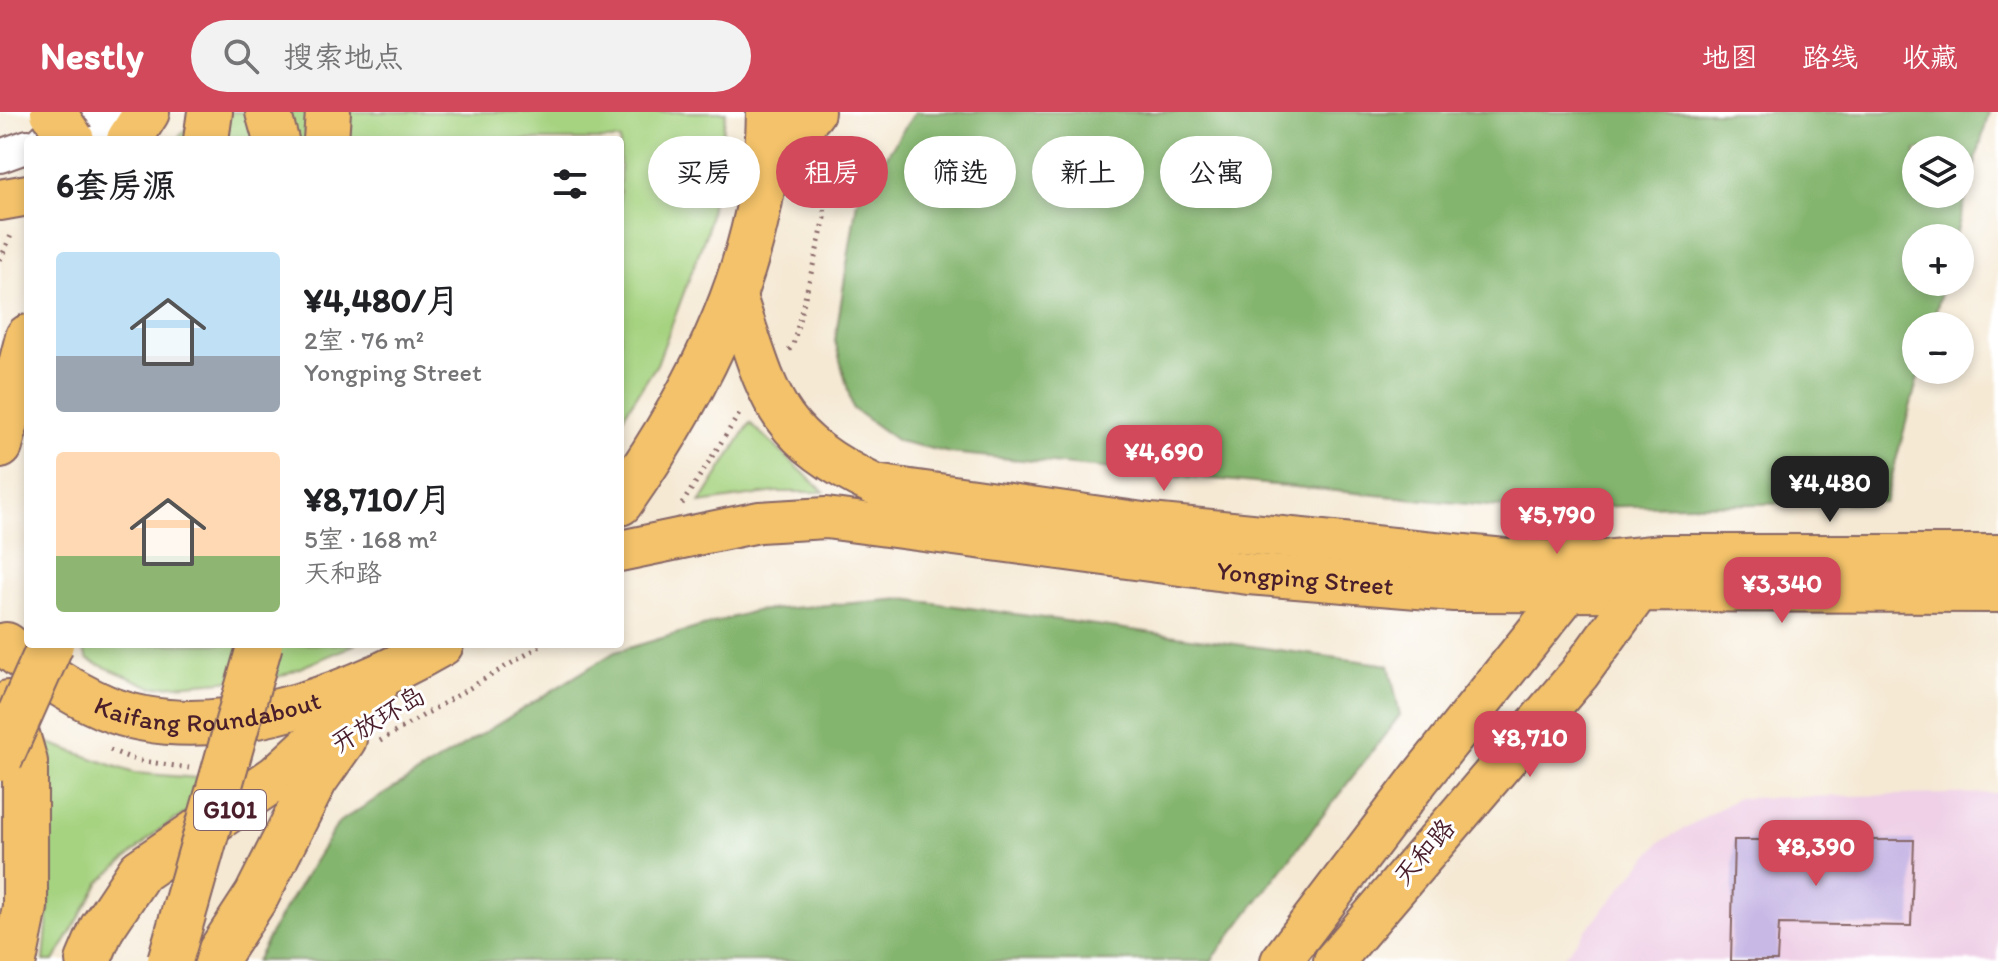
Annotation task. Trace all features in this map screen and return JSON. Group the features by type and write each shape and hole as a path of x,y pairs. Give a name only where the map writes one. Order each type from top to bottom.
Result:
{"highway":[{"path":"53,112 69,136"},
{"path":"132,136 147,112"},
{"path":"207,136 210,112"},
{"path":"268,112 275,136"},
{"path":"326,136 328,112"},
{"path":"624,497 668,432 736,297 768,160 769,112"},
{"path":"768,160 812,112"},
{"path":"0,446 24,353"},
{"path":"2,641 9,709 25,762 25,907 14,961"},
{"name":"Kaifang Roundabout","path":"2,641 51,680 106,708 171,723 244,719 330,695 392,672 434,648"},
{"path":"0,759 49,648"},
{"path":"170,961 259,648"},
{"path":"214,961 257,895 315,780 392,672"},
{"name":"G101","path":"88,961 102,928 140,871 277,777 392,672"}],"main road":[{"path":"0,200 24,196"},
{"name":"Yongping Street","path":"736,297 763,378 778,410 801,441 841,469 875,485 1150,524 1515,560 1595,562 1662,555 1998,555"},
{"path":"955,538 953,525 963,516 991,512 1057,520 1150,524"},
{"name":"Yongping Street","path":"624,550 759,522 826,518 955,538 1248,574 1454,591 1998,592"},
{"name":"天和路","path":"1334,961 1579,674 1641,593 1662,555"},
{"name":"天和路","path":"1281,961 1566,593 1595,562"}],"street":[{"path":"57,136 134,112"},
{"path":"0,156 24,147"}],"path":[{"name":"开放环岛","path":"369,748 537,648"}],"shaded area":[{"path":"1998,793 1998,961 1560,961 1660,842 1738,798"}],"green space":[{"path":"203,112 726,112 722,136 648,136 648,208 711,208 707,231 657,364 624,415 624,136 180,136"},
{"path":"915,112 1989,112 1974,168 1974,136 1902,136 1902,208 1963,208 1959,224 1902,224 1902,296 1940,296 1936,312 1902,312 1902,384 1916,384 1885,502 1508,508 950,453 898,441 853,409 835,341 856,208 888,208 888,153"},
{"path":"750,423 824,492 776,492 700,503"},
{"path":"904,599 1389,665 1400,715 1211,961 256,961 339,822 615,652 754,611"},
{"path":"83,648 347,648 281,676 152,687 88,660"},
{"path":"32,737 134,773 237,781 159,830 100,882 54,961 44,961 50,893 48,809"}],"building":[{"path":"1734,840 1914,840 1911,926 1779,924 1777,961 1731,961"}]}
